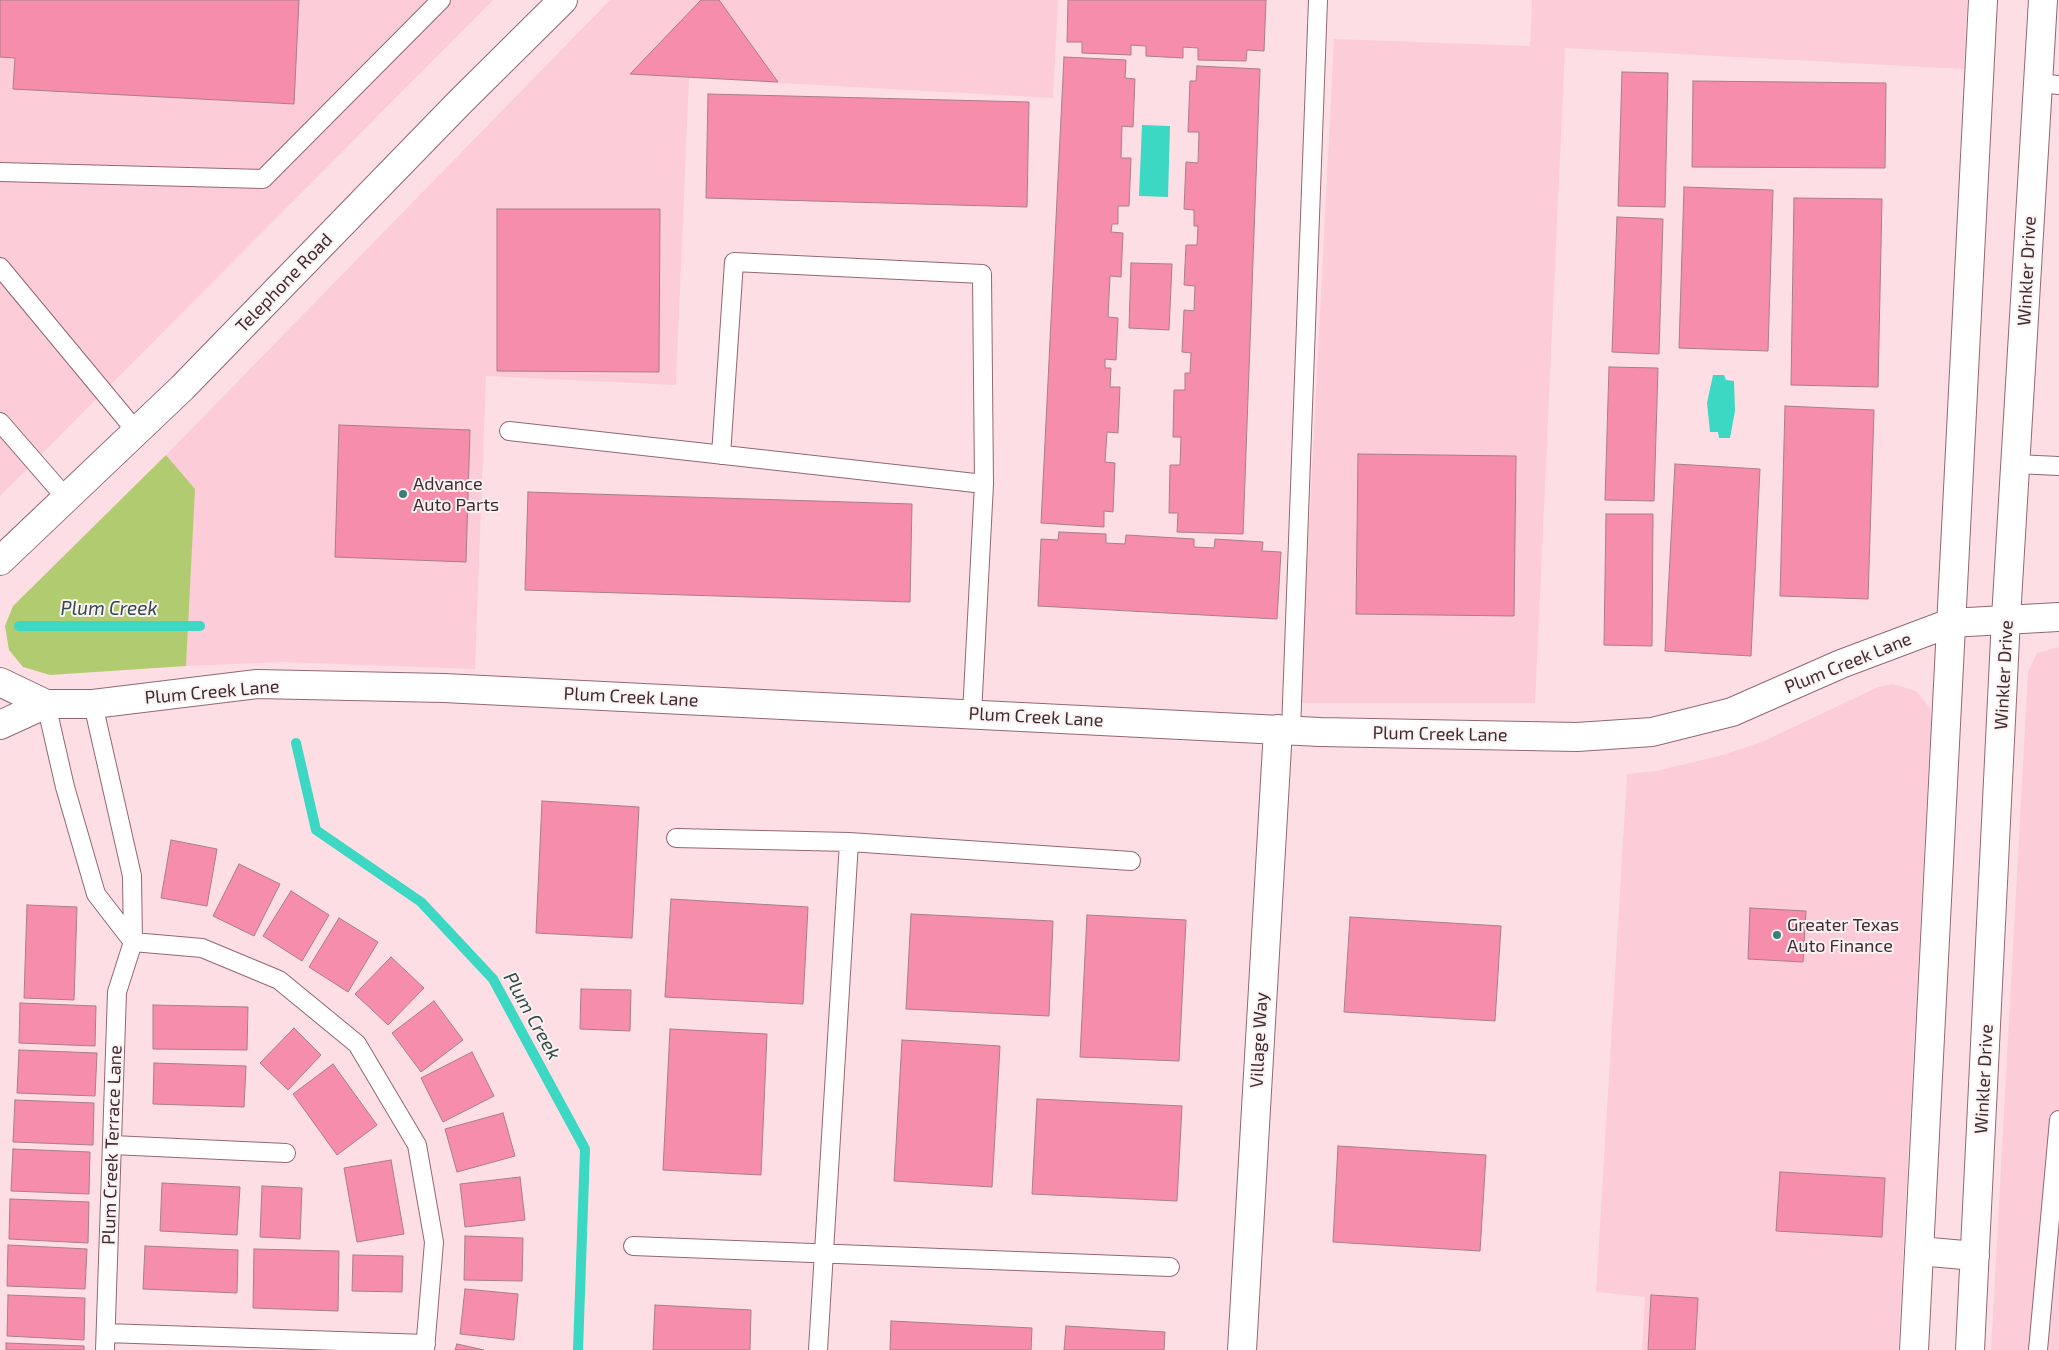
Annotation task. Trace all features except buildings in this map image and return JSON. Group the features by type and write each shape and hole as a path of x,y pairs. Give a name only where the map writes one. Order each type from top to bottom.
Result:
{"main road":[{"name":"Telephone Road","path":"0,561 182,388 461,101 563,0"},
{"path":"1914,1350 1982,0"},
{"name":"Winkler Drive","path":"1970,1350 2006,618 2016,464 2049,84 2043,0"},
{"name":"Plum Creek Lane","path":"0,725 46,704 93,704 257,684 453,688 1284,730 1577,737 1652,732 1732,712 1841,664 1950,623 2006,618 2059,617"},
{"name":"Plum Creek Lane","path":"0,682 46,704"},
{"name":"Village Way","path":"1242,1350 1284,730"},
{"path":"1919,1251 1975,1256"}],"lane":[{"path":"0,172 263,179 441,0"},
{"path":"1284,730 1318,0"},
{"path":"721,455 734,262 982,274 984,484 972,714"},
{"path":"0,267 136,431"},
{"path":"0,422 66,498"},
{"path":"510,431 984,484"},
{"path":"2016,464 2059,466"},
{"path":"46,704 65,787 96,894 133,942 202,948 279,980 357,1044 417,1145 434,1242 426,1347 106,1342"},
{"name":"Plum Creek Terrace Lane","path":"93,704 132,876 133,942 117,992 106,1342"},
{"path":"676,838 850,842 1131,861"},
{"path":"818,1350 850,842"},
{"path":"2038,1350 2059,1120"},
{"path":"112,1146 286,1153"},
{"path":"633,1246 1170,1267"}],"shaded area":[{"path":"0,0 493,0 0,496"},
{"path":"610,0 1058,0 1053,98 689,78 676,385 486,376 475,669 282,662 186,666 189,590 166,455"},
{"path":"1532,0 1967,0 1964,69 1565,48 1535,703 1300,703 1334,39 1530,46"},
{"path":"1142,125 1170,126 1168,197 1139,196"},
{"path":"1713,375 1724,375 1726,380 1734,381 1735,411 1730,438 1719,438 1718,432 1710,432 1707,403"},
{"path":"166,455 195,489 186,666 50,675 23,667 9,650 5,626 13,606"},
{"path":"2059,647 2059,1350 1991,1350 2028,672 2037,653"},
{"path":"1893,684 1916,691 1930,708 1931,721 1898,1350 1642,1350 1645,1297 1596,1292 1627,774 1656,771 1723,755 1764,741 1878,687"}],"waterway":[{"name":"Plum Creek","path":"19,626 200,626"},
{"name":"Plum Creek","path":"296,743 316,830 421,902 493,979 585,1149 578,1350"}],"place":[{"name":"Advance Auto Parts","path":"403,494"},
{"name":"Greater Texas Auto Finance","path":"1777,935"}]}
